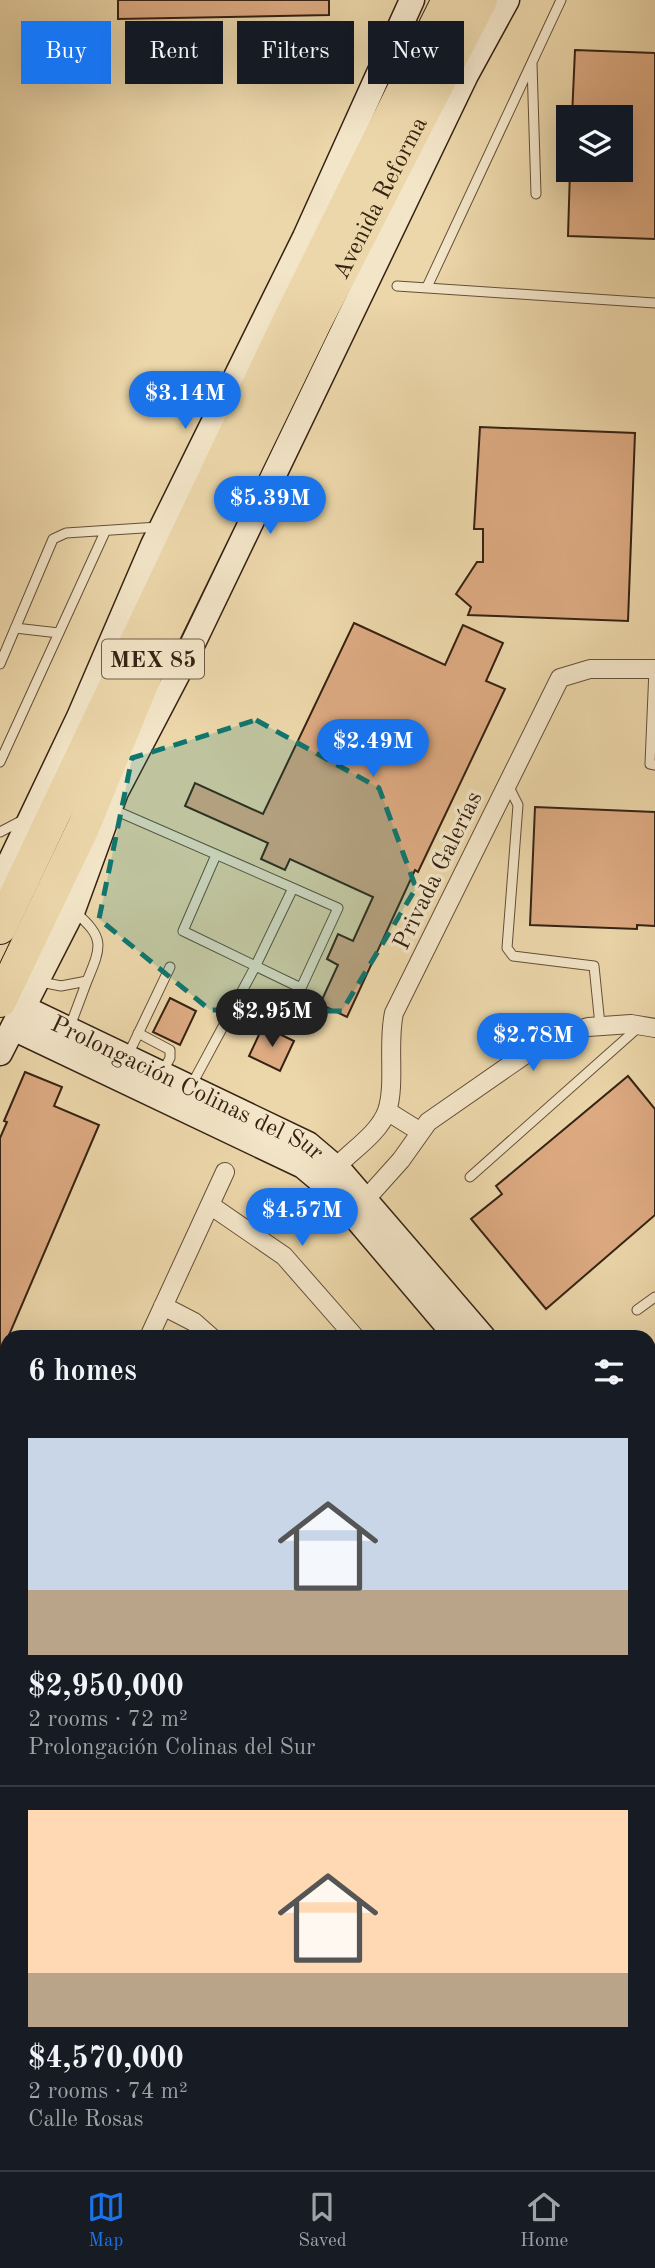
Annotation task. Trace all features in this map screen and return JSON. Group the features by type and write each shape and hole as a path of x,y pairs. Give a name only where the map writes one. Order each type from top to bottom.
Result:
{"highway":[{"name":"Avenida Reforma","path":"303,319 448,0"},
{"name":"Avenida Reforma","path":"303,319 481,0"},
{"name":"MEX 85","path":"0,928 154,604 303,319"},
{"name":"MEX 85","path":"17,999 107,801 154,655 303,319"},
{"path":"79,717 154,604"},
{"path":"17,999 33,956 98,837"}],"street":[{"path":"0,883 79,717 163,527 305,237 412,0"},
{"path":"0,1054 17,999 73,910 98,837 107,801 184,662 466,75 507,0"},
{"name":"Privada Galerías","path":"387,1111 388,1036 394,1013 506,782 560,678 590,669 654,669"},
{"name":"Prolongación Colinas del Sur","path":"17,999 69,1029 122,1066"},
{"name":"Prolongación Colinas del Sur","path":"17,999 122,1066 185,1096 308,1144 329,1175 467,1330"},
{"path":"358,1207 401,1160 419,1131 441,1112 556,1037 600,1025 648,1026"},
{"path":"329,1175 372,1132 387,1111 419,1131"},
{"path":"152,1330 225,1171"},
{"path":"210,1205 284,1256 349,1330"},
{"path":"163,1306 194,1322 203,1330"}],"lane":[{"path":"426,286 561,0"},
{"path":"532,62 536,194"},
{"path":"397,286 655,303"},
{"path":"0,664 54,539 66,533 163,527"},
{"path":"0,762 105,532"},
{"path":"15,628 58,633"},
{"path":"654,669 650,764 655,765"},
{"path":"506,782 518,805 507,948 513,956 594,966 600,1025"},
{"path":"107,801 216,855 338,908 301,988 183,931 216,855"},
{"path":"0,832 32,815"},
{"path":"185,1096 255,967 293,888"},
{"path":"69,1029 99,950 98,938 91,926 73,910"},
{"path":"122,1066 170,967"},
{"path":"17,999 87,981"},
{"path":"470,1177 648,1026"},
{"path":"138,1033 170,1049 170,1058 157,1083"},
{"path":"637,1310 655,1297"}],"highlighted area":[{"path":"256,720 379,788 416,888 342,1011 210,1010 99,919 132,758"}],"building":[{"path":"118,0 329,0 329,15 118,19"},
{"path":"575,50 655,53 655,239 568,236 570,182 633,182 633,105 573,105"},
{"path":"480,427 635,433 628,621 468,615 471,607 456,594 477,562 483,562 483,529 474,529"},
{"path":"354,623 445,665 463,625 503,643 486,681 505,689 418,872 415,870 347,1017 320,1004 338,965 327,959 338,934 353,941 373,897 290,859 285,870 261,859 268,843 185,806 195,783 263,814"},
{"path":"535,807 655,812 655,926 637,925 637,929 530,925"},
{"path":"170,998 196,1011 180,1045 153,1032"},
{"path":"263,1026 294,1041 280,1071 249,1056"},
{"path":"25,1072 62,1087 54,1106 99,1125 11,1330 0,1330 0,1138 7,1122 4,1121"},
{"path":"628,1076 655,1109 655,1215 546,1309 471,1219 502,1194 496,1186"}]}
